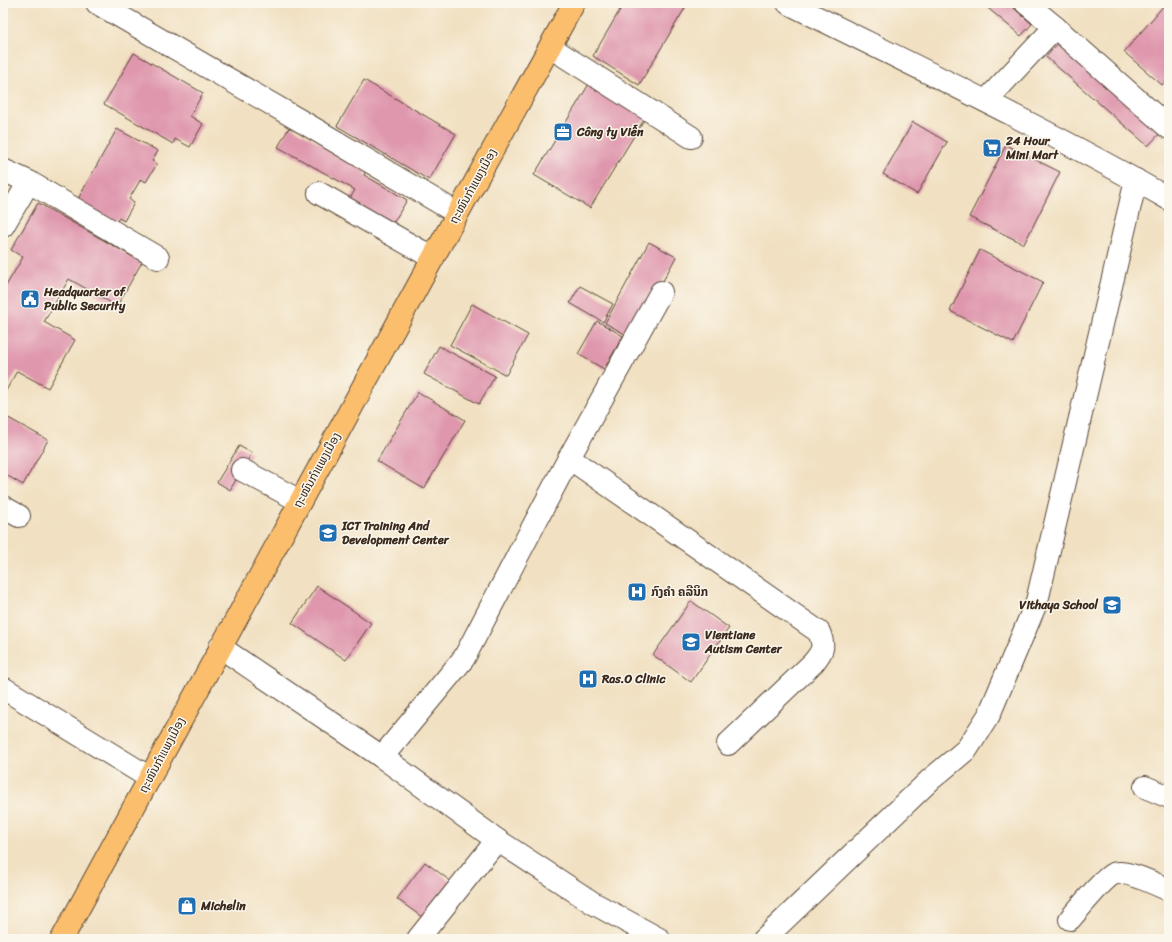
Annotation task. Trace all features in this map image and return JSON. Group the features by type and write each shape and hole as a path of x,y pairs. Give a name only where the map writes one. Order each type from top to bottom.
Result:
{"main road":[{"name":"ຖະໜົນກຳແພງເມືອງ","path":"62,939 220,647 574,3"}],"street":[{"path":"97,3 306,124 457,214"},
{"path":"788,3 986,101 1169,199"},
{"path":"1026,3 1055,26 1169,128"},
{"path":"986,101 1055,26"},
{"path":"550,47 691,137"},
{"path":"3,170 28,182 158,258"},
{"path":"764,939 930,780 967,749 989,715 1037,601 1136,180"},
{"path":"3,226 28,182"},
{"path":"319,193 433,258"},
{"path":"382,757 464,658 568,458 662,292"},
{"path":"568,458 819,632 823,644 820,654 813,663 728,744"},
{"path":"242,470 300,501"},
{"path":"220,647 382,757 497,840 593,903 659,939"},
{"path":"3,688 150,778"},
{"path":"1144,787 1169,797"},
{"path":"418,939 497,840"},
{"path":"1070,919 1104,882 1114,874 1126,874 1169,890"}],"building":[{"path":"624,3 688,3 639,85 593,56"},
{"path":"982,3 1008,3 1032,24 1021,36"},
{"path":"1166,3 1169,3 1169,77 1162,85 1124,52"},
{"path":"1059,42 1162,131 1148,146 1046,57"},
{"path":"134,53 203,93 190,116 203,124 190,147 175,139 173,144 104,104"},
{"path":"364,80 456,134 429,180 337,126"},
{"path":"589,84 645,118 590,208 534,175"},
{"path":"913,122 947,142 917,194 883,174"},
{"path":"290,126 366,170 364,175 407,200 392,225 349,200 355,190 278,147"},
{"path":"117,129 158,151 152,161 157,164 146,182 141,179 129,199 134,203 124,221 119,218 113,228 74,206"},
{"path":"1006,145 1060,172 1024,244 969,217"},
{"name":"Headquarter of Public Security","path":"38,203 142,262 117,306 69,279 44,322 75,340 48,388 17,371 3,396 3,291 23,257 11,250"},
{"path":"649,242 676,257 632,338 605,323"},
{"path":"980,250 1043,282 1013,343 950,311"},
{"path":"580,286 613,304 603,322 570,303"},
{"path":"472,304 528,335 506,375 450,345"},
{"path":"597,321 623,336 604,369 578,354"},
{"path":"439,346 495,376 479,404 424,374"},
{"path":"418,392 465,420 424,489 377,461"},
{"path":"3,415 48,440 23,485 3,473"},
{"path":"239,446 252,453 230,490 217,482"},
{"path":"317,586 371,623 346,660 292,623"},
{"name":"Vientiane Autism Center","path":"691,601 729,628 691,682 653,655"},
{"path":"425,862 453,883 426,920 397,899"}],"place":[{"name":"Công ty Viễn","path":"563,132"},
{"name":"24 Hour Mini Mart","path":"992,148"},
{"name":"Headquarter of Public Security","path":"30,299"},
{"name":"ICT Training And Development Center","path":"328,533"},
{"name":"ກົງຄຳ ຄລີນິກ","path":"637,592"},
{"name":"Vithaya School","path":"1112,605"},
{"name":"Vientiane Autism Center","path":"691,642"},
{"name":"Ras.O Clinic","path":"588,679"},
{"name":"Michelin","path":"187,906"}]}
